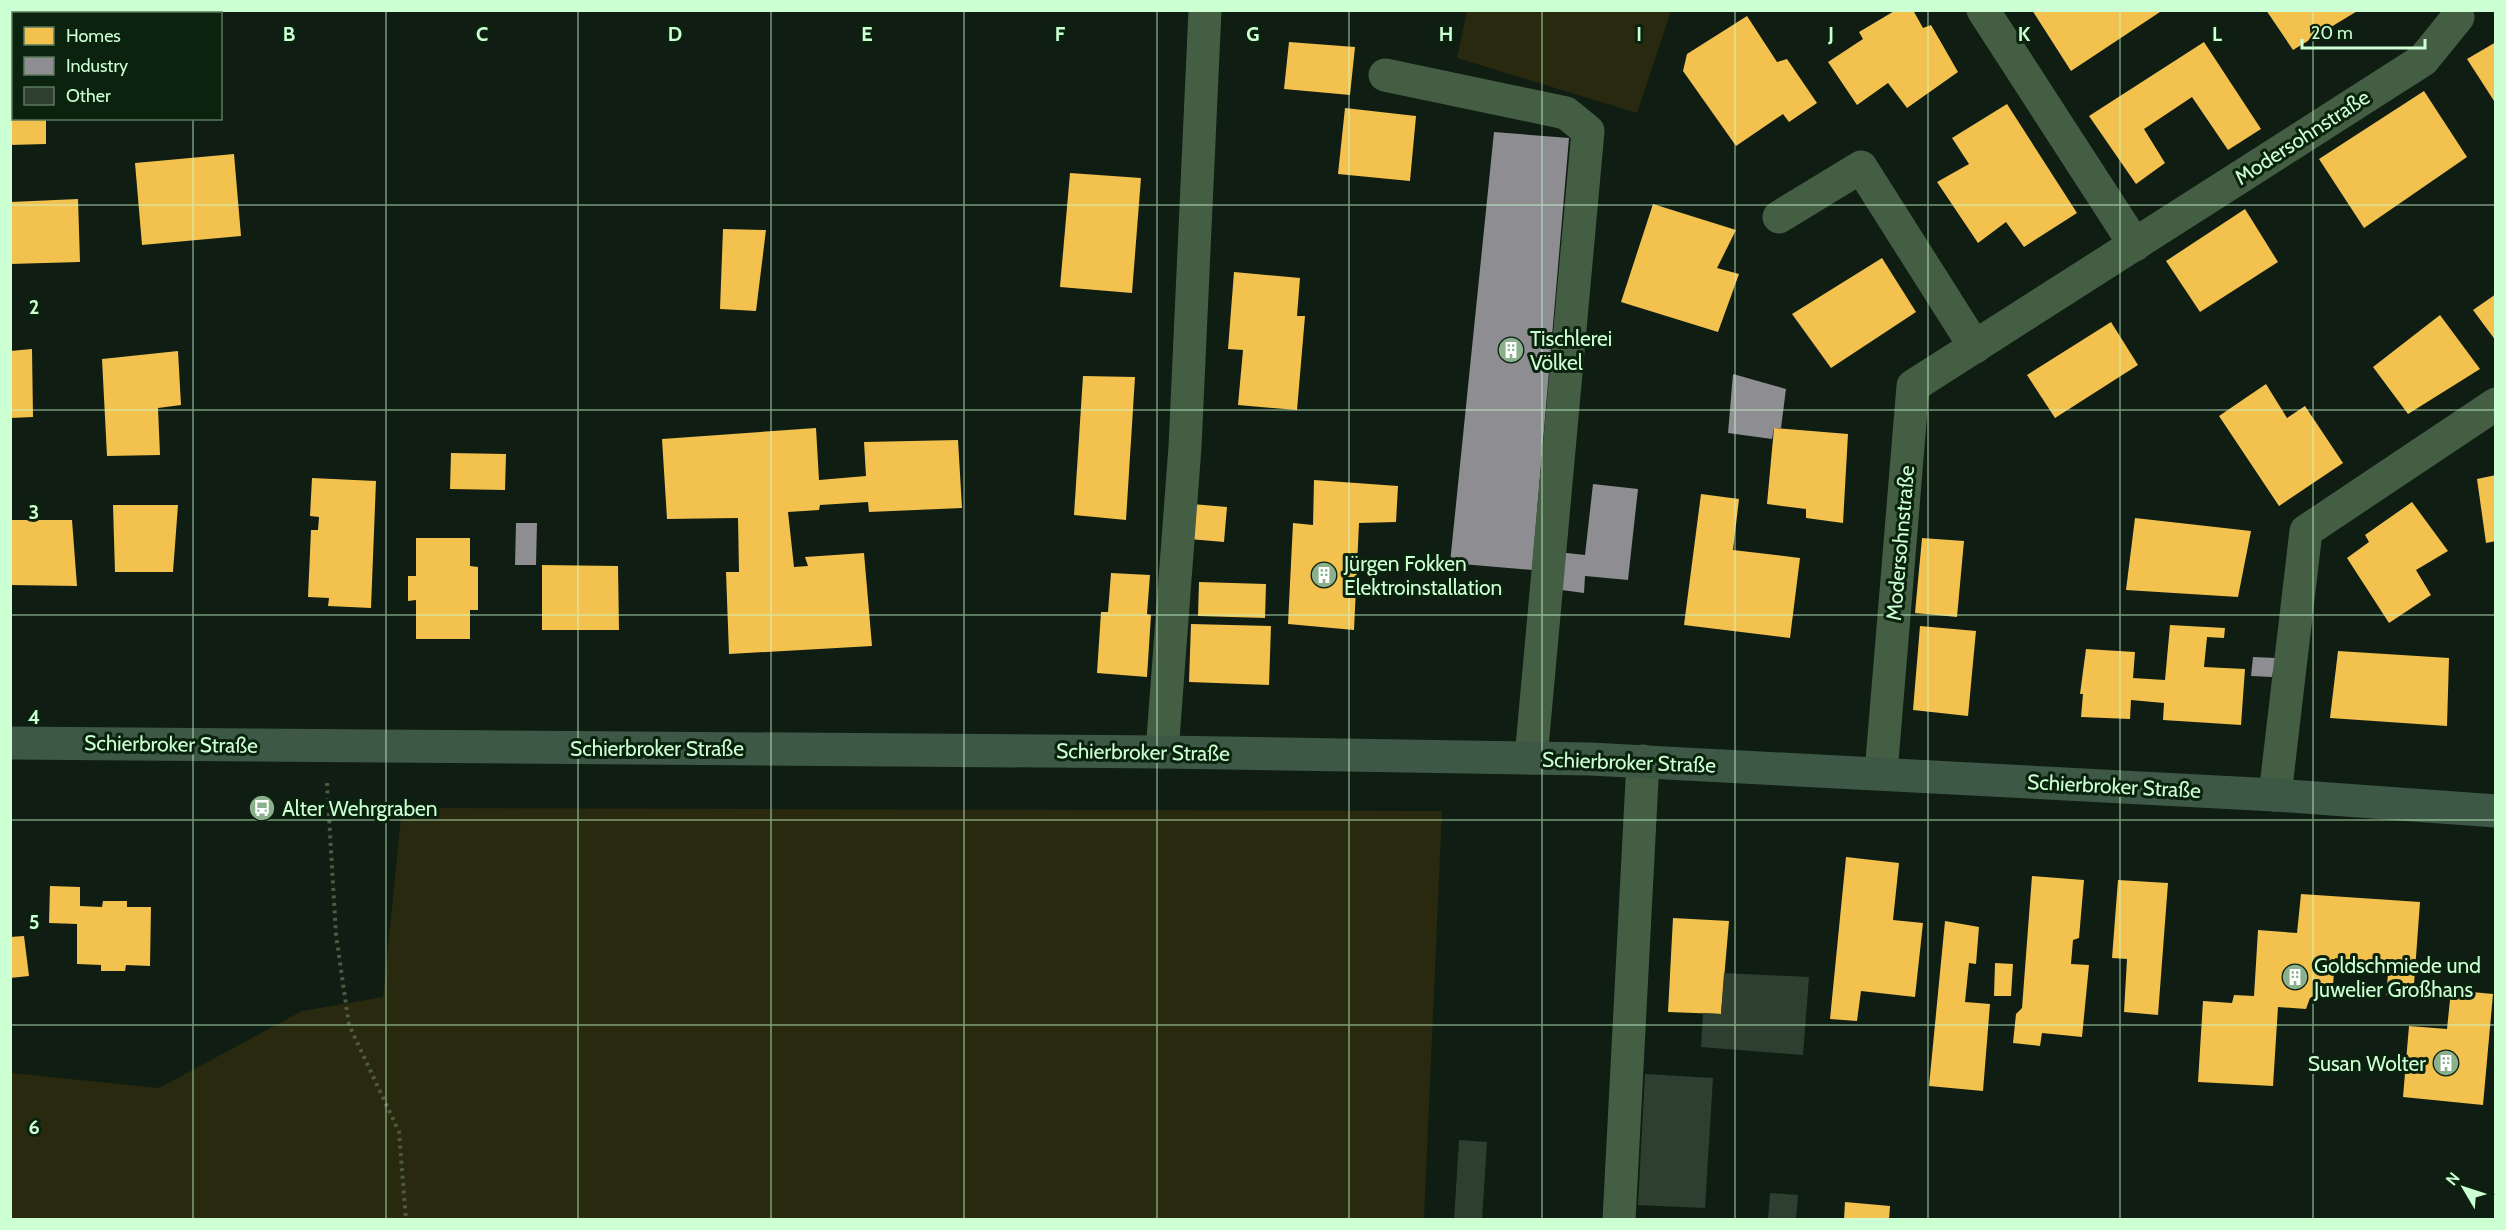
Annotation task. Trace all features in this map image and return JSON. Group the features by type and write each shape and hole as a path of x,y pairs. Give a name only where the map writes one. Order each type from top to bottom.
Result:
{"main road":[{"name":"Schierbroker Straße","path":"10,743 1162,752 1643,761 2275,795 2496,811"}],"street":[{"path":"1162,752 1185,447 1205,10"},
{"path":"1983,10 2135,245"},
{"name":"Modersohnstraße","path":"1881,773 1913,386 2423,60 2458,17"},
{"path":"1385,75 1566,113 1588,131 1531,758"},
{"path":"1779,217 1861,167 1975,347"},
{"path":"2275,795 2306,531 2496,404"},
{"path":"1619,1220 1643,761"}],"path":[{"path":"327,782 336,935 349,1025 399,1132 406,1220"}],"green space":[{"path":"1467,10 1671,11 1637,113 1457,58"},
{"path":"402,808 1442,811 1424,1219 11,1219 11,1073 159,1088 302,1011 383,997"}],"building: Homes":[{"path":"1896,10 1913,10 1923,28 1931,25 1958,72 1907,108 1888,83 1857,105 1828,62 1863,39 1859,32"},
{"path":"2032,10 2163,10 2071,71"},
{"path":"2266,10 2359,10 2293,50"},
{"path":"1747,16 1777,62 1787,59 1817,103 1789,122 1783,114 1736,146 1683,71 1687,54"},
{"path":"1289,42 1355,47 1350,95 1284,89"},
{"path":"2204,42 2261,129 2228,150 2192,97 2144,129 2165,163 2136,184 2089,116"},
{"path":"2496,42 2496,104 2467,59"},
{"path":"10,57 12,57 12,120 46,120 46,144 10,145"},
{"path":"2424,91 2467,157 2364,228 2319,159"},
{"path":"2007,104 2077,213 2024,247 2006,222 1978,243 1937,182 1969,164 1952,138"},
{"path":"1345,108 1416,116 1410,181 1338,174"},
{"path":"234,154 241,236 142,245 135,163"},
{"path":"1070,173 1141,178 1132,293 1060,287"},
{"path":"78,199 80,262 10,264 10,202"},
{"path":"1653,204 1736,230 1717,268 1739,274 1718,332 1621,302"},
{"path":"2245,209 2278,262 2200,312 2166,261"},
{"path":"723,229 766,230 756,311 720,309"},
{"path":"1882,258 1916,312 1831,368 1792,314"},
{"path":"1234,272 1300,278 1297,316 1305,316 1297,410 1238,405 1243,350 1228,349"},
{"path":"2496,294 2496,341 2473,310"},
{"path":"2440,315 2480,369 2408,414 2373,367"},
{"path":"2111,322 2138,365 2055,418 2027,375"},
{"path":"32,349 33,417 10,418 10,351"},
{"path":"178,351 181,405 158,408 160,455 107,456 102,359"},
{"path":"1083,376 1135,377 1126,520 1074,515"},
{"path":"2266,384 2287,418 2305,406 2343,463 2279,506 2219,416"},
{"path":"816,428 819,480 866,476 864,442 958,440 962,508 869,512 868,502 820,505 819,510 788,512 794,567 808,566 805,557 864,553 872,646 729,654 726,572 739,572 738,518 667,519 662,439"},
{"path":"1774,428 1848,434 1843,523 1806,518 1806,509 1767,504"},
{"path":"451,453 506,454 505,490 450,489"},
{"path":"2496,475 2496,541 2486,543 2477,479"},
{"path":"312,478 376,481 371,608 328,606 329,598 308,597 311,530 318,530 319,517 310,516"},
{"name":"Jürgen Fokken Elektroinstallation","path":"1314,480 1398,486 1396,522 1359,523 1354,630 1288,624 1293,523 1313,525"},
{"path":"1701,494 1739,499 1733,550 1800,558 1790,638 1684,625"},
{"path":"2412,502 2448,551 2416,570 2431,595 2389,623 2347,558 2369,542 2365,535"},
{"path":"1192,504 1227,507 1224,542 1189,539"},
{"path":"113,505 178,505 173,572 115,572"},
{"path":"2135,518 2251,531 2238,597 2126,590"},
{"path":"10,520 72,520 77,586 10,585"},
{"path":"416,538 470,538 470,566 478,567 478,610 470,610 470,639 416,639 416,600 408,601 408,576 416,576"},
{"path":"1922,538 1964,541 1957,617 1915,613"},
{"path":"542,565 618,566 619,630 542,630"},
{"path":"1111,573 1150,575 1147,614 1151,615 1147,677 1097,673 1101,612 1108,612"},
{"path":"1199,582 1266,584 1265,618 1198,616"},
{"path":"1191,624 1271,626 1269,685 1189,682"},
{"path":"2170,625 2225,628 2224,638 2207,637 2204,667 2245,669 2241,725 2163,720 2164,703 2131,700 2130,719 2081,717 2083,694 2080,694 2086,649 2135,652 2133,678 2165,680"},
{"path":"1920,626 1976,631 1968,716 1913,710"},
{"path":"2338,651 2449,658 2447,726 2330,718"},
{"path":"1846,857 1899,863 1893,920 1923,923 1915,997 1861,991 1857,1021 1830,1019"},
{"path":"2032,876 2084,880 2079,938 2073,940 2071,964 2089,965 2082,1037 2042,1033 2040,1046 2013,1043 2016,1014 2022,1008"},
{"path":"2118,880 2168,883 2158,1015 2124,1012 2127,959 2112,958"},
{"path":"50,886 80,887 80,906 102,907 103,901 127,901 127,907 151,907 150,966 126,965 125,971 101,971 101,965 77,964 77,924 49,923"},
{"name":"Goldschmiede und Juwelier Großhans","path":"2301,894 2420,902 2413,998 2386,995 2389,964 2335,958 2332,999 2310,998 2306,1009 2278,1007 2273,1086 2198,1082 2203,1001 2232,1003 2234,995 2254,996 2258,930 2297,933"},
{"path":"1673,918 1729,921 1721,1014 1668,1012"},
{"path":"1945,921 1979,927 1976,964 1969,963 1965,1002 1990,1004 1983,1091 1929,1086"},
{"path":"24,936 29,976 10,978 10,937"},
{"path":"1995,963 2013,964 2011,996 1994,996"},
{"name":"Susan Wolter","path":"2451,990 2493,994 2483,1105 2403,1097 2409,1026 2447,1029"},
{"path":"1845,1202 1890,1206 1889,1220 1844,1220"}],"building: Industry":[{"name":"Tischlerei Völkel","path":"1494,132 1569,138 1532,570 1450,563"},
{"path":"1733,374 1786,389 1781,428 1774,428 1772,439 1728,433"},
{"path":"1593,484 1638,489 1628,580 1585,576 1584,593 1554,589 1558,552 1585,555"},
{"path":"516,523 537,523 536,565 515,565"},
{"path":"2253,657 2276,658 2272,677 2251,676"}],"building: Other":[{"path":"1724,973 1809,977 1803,1055 1701,1047 1703,1013 1721,1014"},
{"path":"1645,1074 1713,1078 1705,1208 1638,1205"},
{"path":"1459,1140 1487,1142 1482,1220 1454,1220"},
{"path":"1770,1193 1798,1195 1796,1220 1768,1220"}],"place":[{"name":"Tischlerei Völkel","path":"1511,350"},
{"name":"Jürgen Fokken Elektroinstallation","path":"1324,575"},
{"name":"Alter Wehrgraben","path":"262,808"},
{"name":"Goldschmiede und Juwelier Großhans","path":"2295,977"},
{"name":"Susan Wolter","path":"2446,1063"}]}
